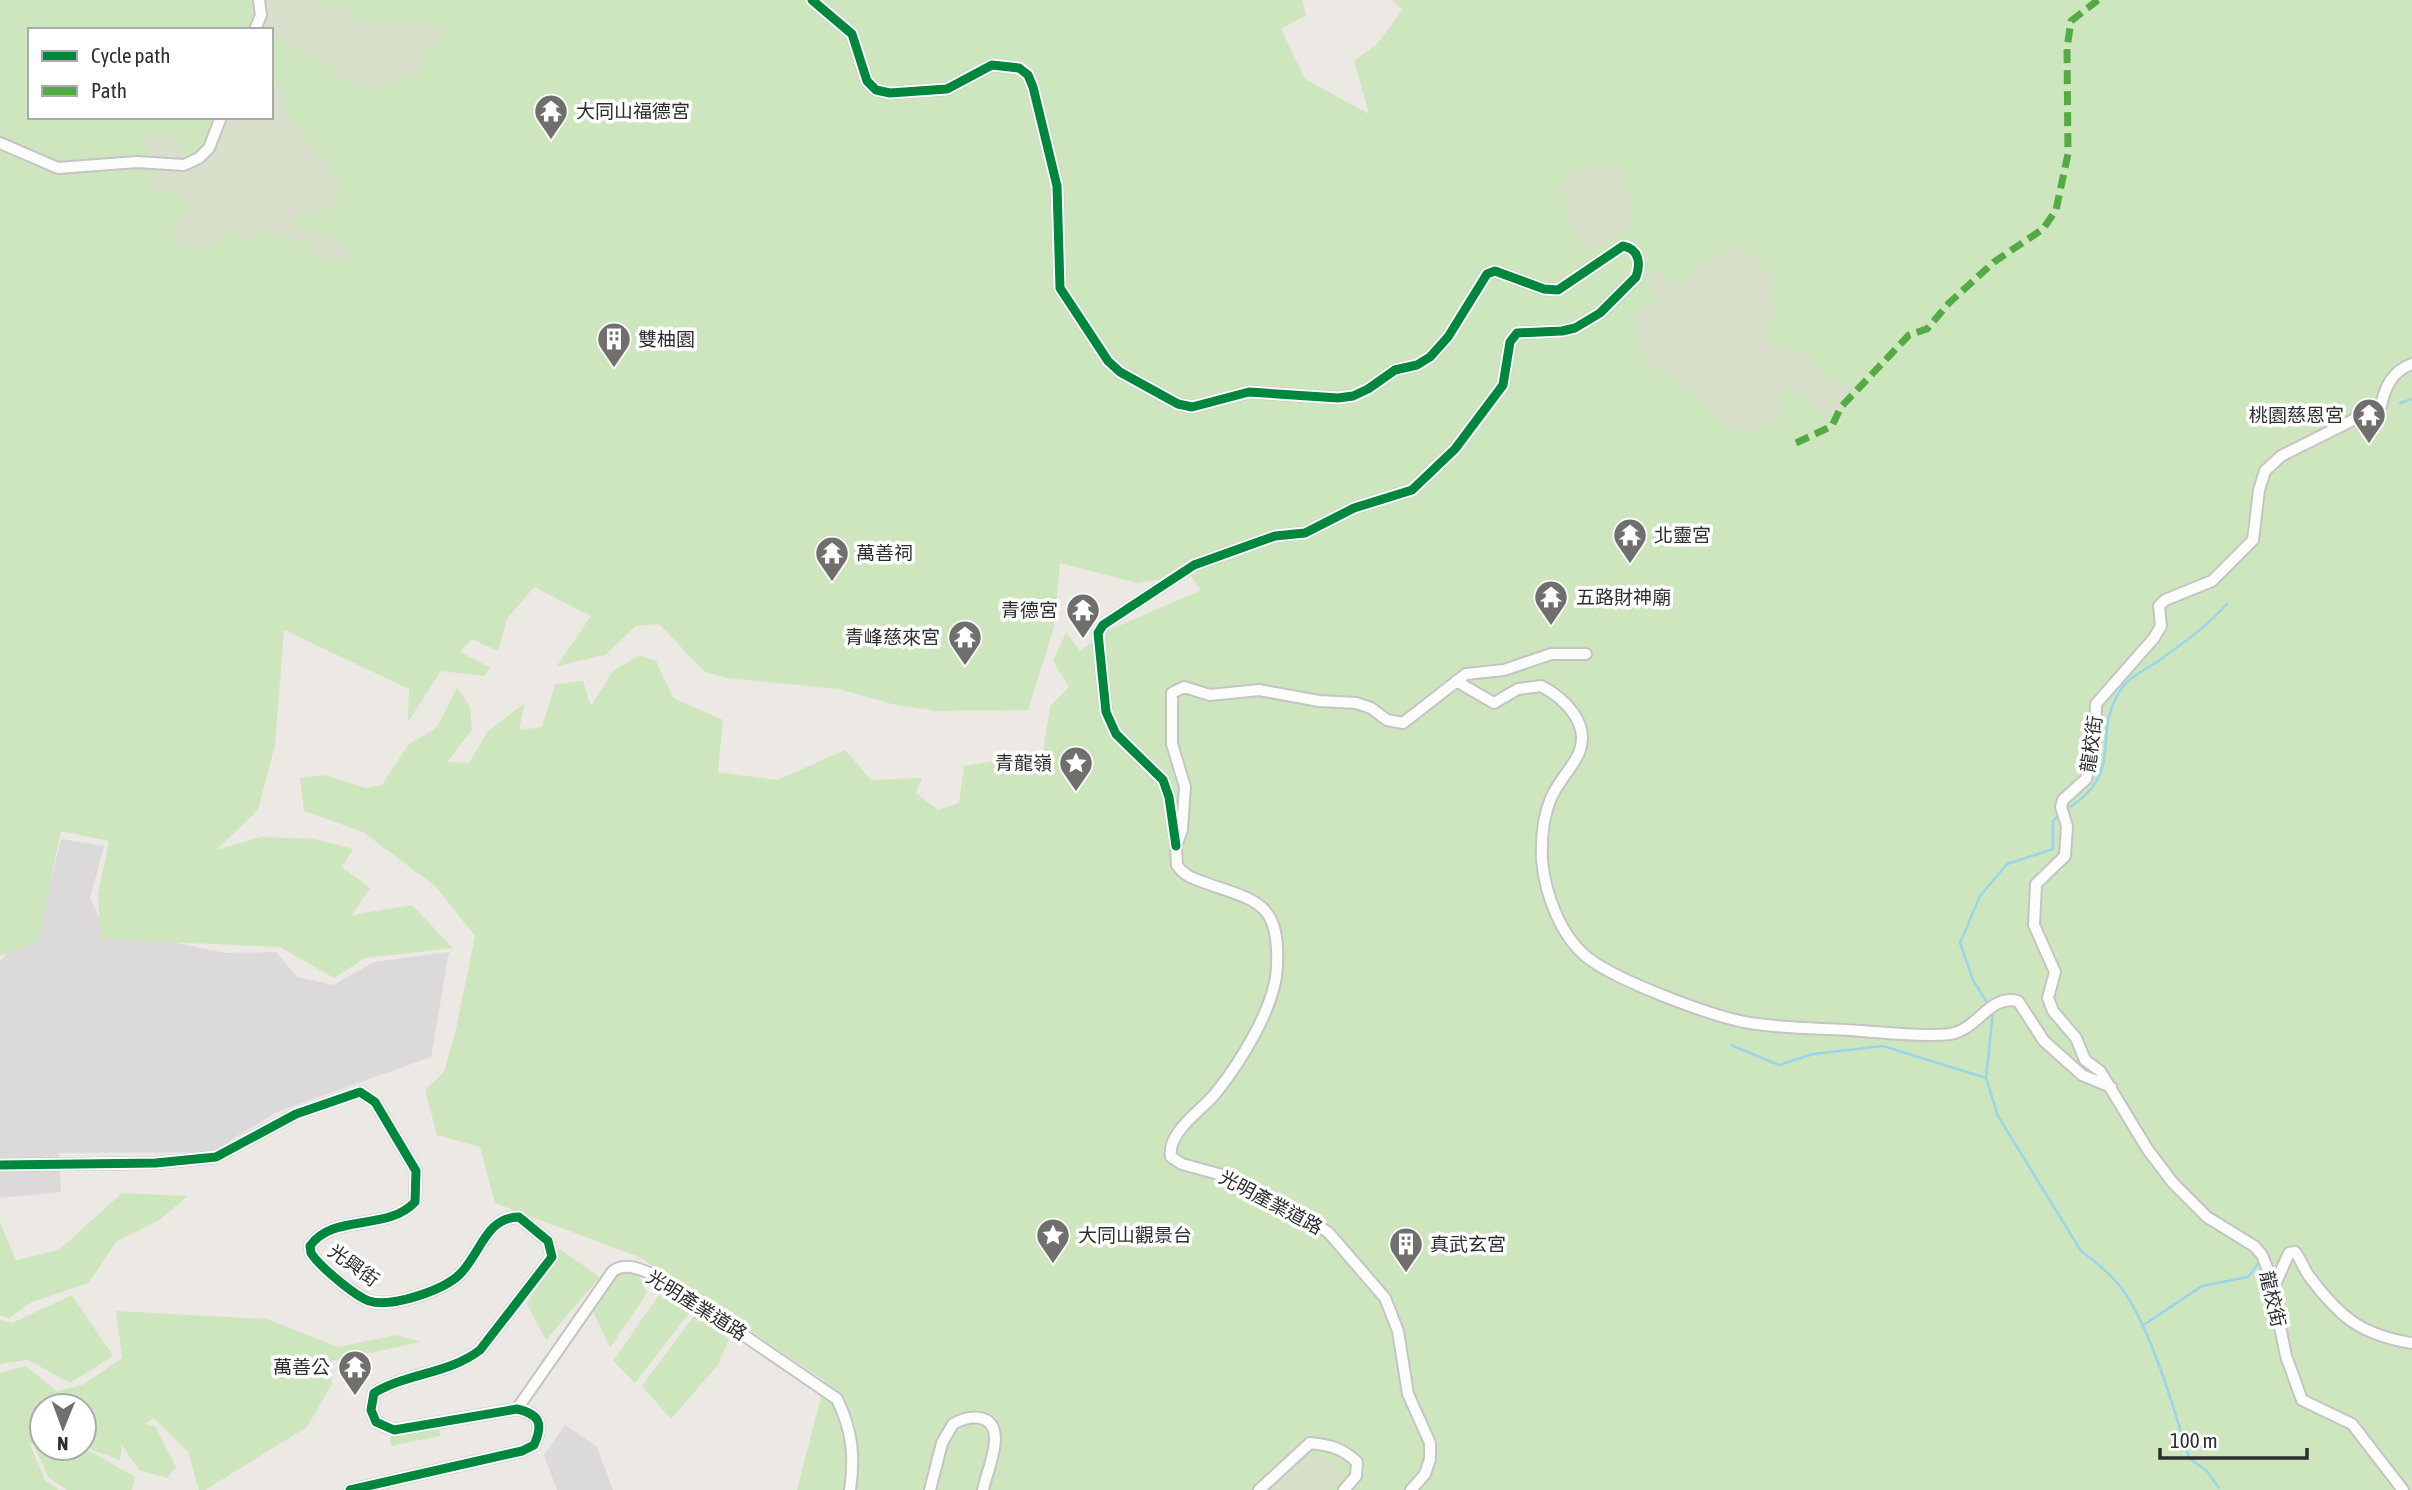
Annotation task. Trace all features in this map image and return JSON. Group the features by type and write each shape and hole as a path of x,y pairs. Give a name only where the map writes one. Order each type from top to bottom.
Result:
{"street":[{"path":"256,28 261,15 259,0"},
{"path":"812,0 852,34 867,81 876,90 890,93 947,89 992,65 1019,68 1028,75 1057,186 1060,288 1068,304 1120,372 1178,404 1192,407 1250,392 1338,398 1353,396 1395,370 1417,365 1430,357 1448,337 1486,274 1502,273 1544,289 1558,290 1623,246 1633,249 1637,256 1639,269 1636,277 1591,320 1562,331 1517,333 1510,342 1503,385 1455,449 1412,490 1354,508 1305,533 1275,536 1194,565 1103,625 1098,633 1106,712 1116,734 1163,779 1169,797 1177,846"},
{"path":"0,143 58,168 137,162 184,165 199,158 209,148 220,119"},
{"name":"龍校街","path":"2403,1490 2352,1424 2302,1400 2286,1356 2262,1255 2254,1246 2207,1217 2173,1183 2148,1150 2100,1071 2085,1060 2076,1038 2053,1011 2048,998 2055,972 2034,925 2036,884 2065,856 2067,826 2061,807 2063,800 2086,779 2095,741 2096,704 2154,638 2161,626 2159,606 2165,600 2211,581 2253,540 2259,490 2266,471 2281,456 2381,406 2385,388 2396,372 2412,364"},
{"path":"1177,846 1186,806 1181,767 1172,744 1172,693 1176,689 1184,687 1210,695 1259,690 1320,701 1356,703 1371,708 1396,724 1410,718 1466,674 1504,670 1552,654 1586,654"},
{"path":"1456,681 1494,703 1518,689 1541,686 1568,704 1578,721 1582,737 1579,753 1565,773 1546,812 1543,869 1559,922 1571,941 1587,957 1616,975 1745,1021 1890,1033 1959,1031 1996,1003 2008,998 2018,1001 2044,1041 2082,1074 2111,1087"},
{"name":"光明產業道路","path":"1177,846 1177,865 1189,877 1256,900 1262,906 1272,925 1278,963 1277,977 1261,1019 1214,1095 1175,1138 1170,1150 1171,1157 1182,1164 1233,1178 1308,1219 1329,1233 1385,1298 1398,1331 1408,1394 1430,1443 1430,1459 1425,1474 1411,1490"},
{"name":"光興街","path":"0,1165 156,1163 216,1157 296,1114 346,1096 360,1093 369,1096 416,1171 415,1202 396,1217 321,1233 310,1246 311,1253 328,1271 367,1300 386,1303 427,1293 460,1275 495,1224 505,1217 519,1217 548,1241 552,1257 480,1350 465,1362 391,1383 374,1393 371,1410 376,1422 394,1430 517,1409"},
{"path":"2272,1291 2285,1258 2295,1252 2306,1272 2344,1318 2362,1330 2412,1343"},
{"name":"光明產業道路","path":"517,1409 613,1271 620,1266 629,1266 657,1276 837,1399 849,1424 854,1450 850,1490"},
{"path":"350,1490 530,1448 540,1427 538,1418 534,1413 517,1409"},
{"path":"930,1490 942,1443 953,1424 975,1417 987,1420 994,1429 996,1441 983,1490"},
{"path":"1259,1490 1310,1443 1332,1445 1345,1451 1357,1462 1356,1476 1344,1490"}],"shaded area":[{"path":"61,839 104,846 90,898 105,928 225,953 276,952 297,977 334,985 374,962 449,952 431,1057 277,1112 211,1152 59,1153 61,1192 0,1198 0,961 42,917"},
{"path":"565,1425 597,1447 613,1490 557,1490 544,1455"}],"green space":[{"path":"0,0 1302,0 1306,15 1281,29 1305,79 1369,114 1354,61 1378,43 1402,10 1392,0 2412,0 2412,1490 797,1490 825,1381 639,1257 495,1203 480,1147 437,1135 425,1090 444,1072 456,1029 475,936 435,886 363,832 304,811 300,778 325,775 365,788 382,785 408,745 437,727 457,687 470,707 472,730 447,762 469,763 488,731 525,703 519,730 542,727 555,684 583,681 591,706 612,672 640,655 656,661 673,698 723,720 718,772 777,780 845,750 871,780 922,778 916,793 938,810 959,803 964,766 996,761 1041,766 1050,706 1069,687 1053,661 1066,632 1080,651 1107,631 1201,590 1190,575 1137,583 1060,563 1054,627 1028,710 936,711 892,704 839,689 727,678 705,672 659,624 636,626 605,655 557,666 591,616 534,587 507,619 498,651 472,639 460,652 491,668 484,676 441,671 408,722 409,689 284,630 275,745 258,810 216,850 261,837 315,839 353,849 342,867 370,888 352,915 412,905 453,948 365,958 334,978 280,947 101,939 98,895 109,841 61,831 38,942 0,956"},
{"path":"262,0 315,0 316,5 345,7 353,21 438,26 444,38 436,46 426,45 419,72 388,83 380,92 338,78 335,66 280,41 273,34 273,28 268,28 264,24 267,4"},
{"path":"273,82 284,87 283,101 295,127 327,163 342,188 329,208 293,219 293,226 338,241 352,253 344,261 313,257 310,244 277,236 267,229 247,242 231,228 210,248 179,246 173,224 192,208 173,191 153,191 146,135 171,137 185,145 182,168 198,162 223,119 273,119"},
{"path":"1598,168 1619,168 1632,203 1629,227 1592,252 1569,230 1568,204 1559,187 1570,174"},
{"path":"1731,248 1745,250 1775,280 1770,294 1777,307 1767,331 1768,344 1804,353 1824,375 1851,385 1839,408 1825,419 1803,395 1779,388 1781,419 1745,434 1716,417 1697,391 1685,391 1672,374 1658,372 1638,350 1641,337 1631,316 1660,303 1645,276 1660,270 1670,285 1689,279 1692,271"},
{"path":"122,1193 187,1196 160,1220 117,1241 88,1283 32,1302 9,1318 0,1316 0,1223 16,1260 59,1250"},
{"path":"560,1249 600,1277 546,1340 527,1304"},
{"path":"621,1269 639,1276 647,1293 610,1348 592,1309 610,1277"},
{"path":"663,1289 689,1313 635,1383 613,1361"},
{"path":"72,1295 113,1356 70,1383 28,1360 0,1364 0,1320 12,1323"},
{"path":"116,1311 267,1319 338,1347 396,1335 421,1342 331,1361 332,1384 307,1427 205,1490 199,1490 188,1452 154,1418 145,1424 155,1426 176,1467 167,1478 139,1470 122,1445 120,1460 98,1452 98,1392 28,1392 28,1462 38,1462 45,1480 59,1490 0,1490 0,1373 26,1366 57,1391 82,1385 122,1358"},
{"path":"696,1313 729,1339 718,1365 671,1419 642,1386"},
{"path":"438,1424 440,1436 391,1446 390,1434"},
{"path":"1317,1455 1336,1464 1343,1478 1329,1490 1267,1490 1297,1460"},
{"path":"98,1456 135,1477 132,1490 67,1490 48,1477 41,1462 98,1462"}],"waterway":[{"path":"2400,403 2412,399"},
{"path":"2067,809 2086,795 2097,781 2103,767 2108,722 2113,705 2125,684 2196,633 2227,604"},
{"path":"1988,1004 1973,980 1960,943 1980,896 2007,864 2053,849 2053,821 2058,816"},
{"path":"1993,1012 1986,1078 1998,1116 2081,1251 2107,1272 2127,1296 2155,1353 2189,1458 2207,1471 2219,1488"},
{"path":"1731,1045 1779,1065 1813,1054 1883,1046 1986,1078"},
{"path":"2142,1326 2202,1286 2248,1277 2258,1264"}],"marked path":[{"path":"1796,443 1832,426 1841,407 1909,335 1927,329 1949,303 1994,262 2043,229 2056,210 2068,154 2067,48 2071,21 2098,0"}],"cycle path":[{"path":"812,0 852,34 867,81 876,90 890,93 947,89 992,65 1019,68 1028,75 1057,186 1060,288 1108,361 1120,372 1178,404 1192,407 1249,392 1338,398 1353,396 1395,370 1417,365 1430,357 1448,337 1487,274 1495,271 1544,289 1558,290 1623,246 1632,250 1637,257 1636,277 1600,313 1575,328 1517,333 1510,342 1503,385 1455,449 1412,490 1354,508 1305,533 1275,536 1194,565 1103,625 1098,633 1106,712 1116,734 1163,780 1169,797 1176,846"},
{"path":"0,1165 156,1163 216,1157 296,1114 360,1092 375,1102 416,1171 415,1202 390,1217 346,1225 320,1236 310,1246 311,1253 329,1273 369,1301 391,1302 417,1296 452,1280 467,1266 491,1229 508,1219 519,1217 548,1241 552,1257 480,1350 455,1364 400,1381 374,1393 371,1410 376,1422 394,1430 517,1409 530,1414 538,1421 539,1431 534,1445 522,1451 350,1490"}],"place":[{"name":"大同山福德宮","path":"551,141"},
{"name":"雙柚園","path":"614,369"},
{"name":"桃園慈恩宮","path":"2369,445"},
{"name":"北靈宮","path":"1630,565"},
{"name":"萬善祠","path":"832,583"},
{"name":"五路財神廟","path":"1551,627"},
{"name":"青德宮","path":"1083,640"},
{"name":"青峰慈來宮","path":"965,667"},
{"name":"青龍嶺","path":"1076,793"},
{"name":"大同山觀景台","path":"1053,1265"},
{"name":"真武玄宮","path":"1406,1274"},
{"name":"萬善公","path":"355,1397"}]}
